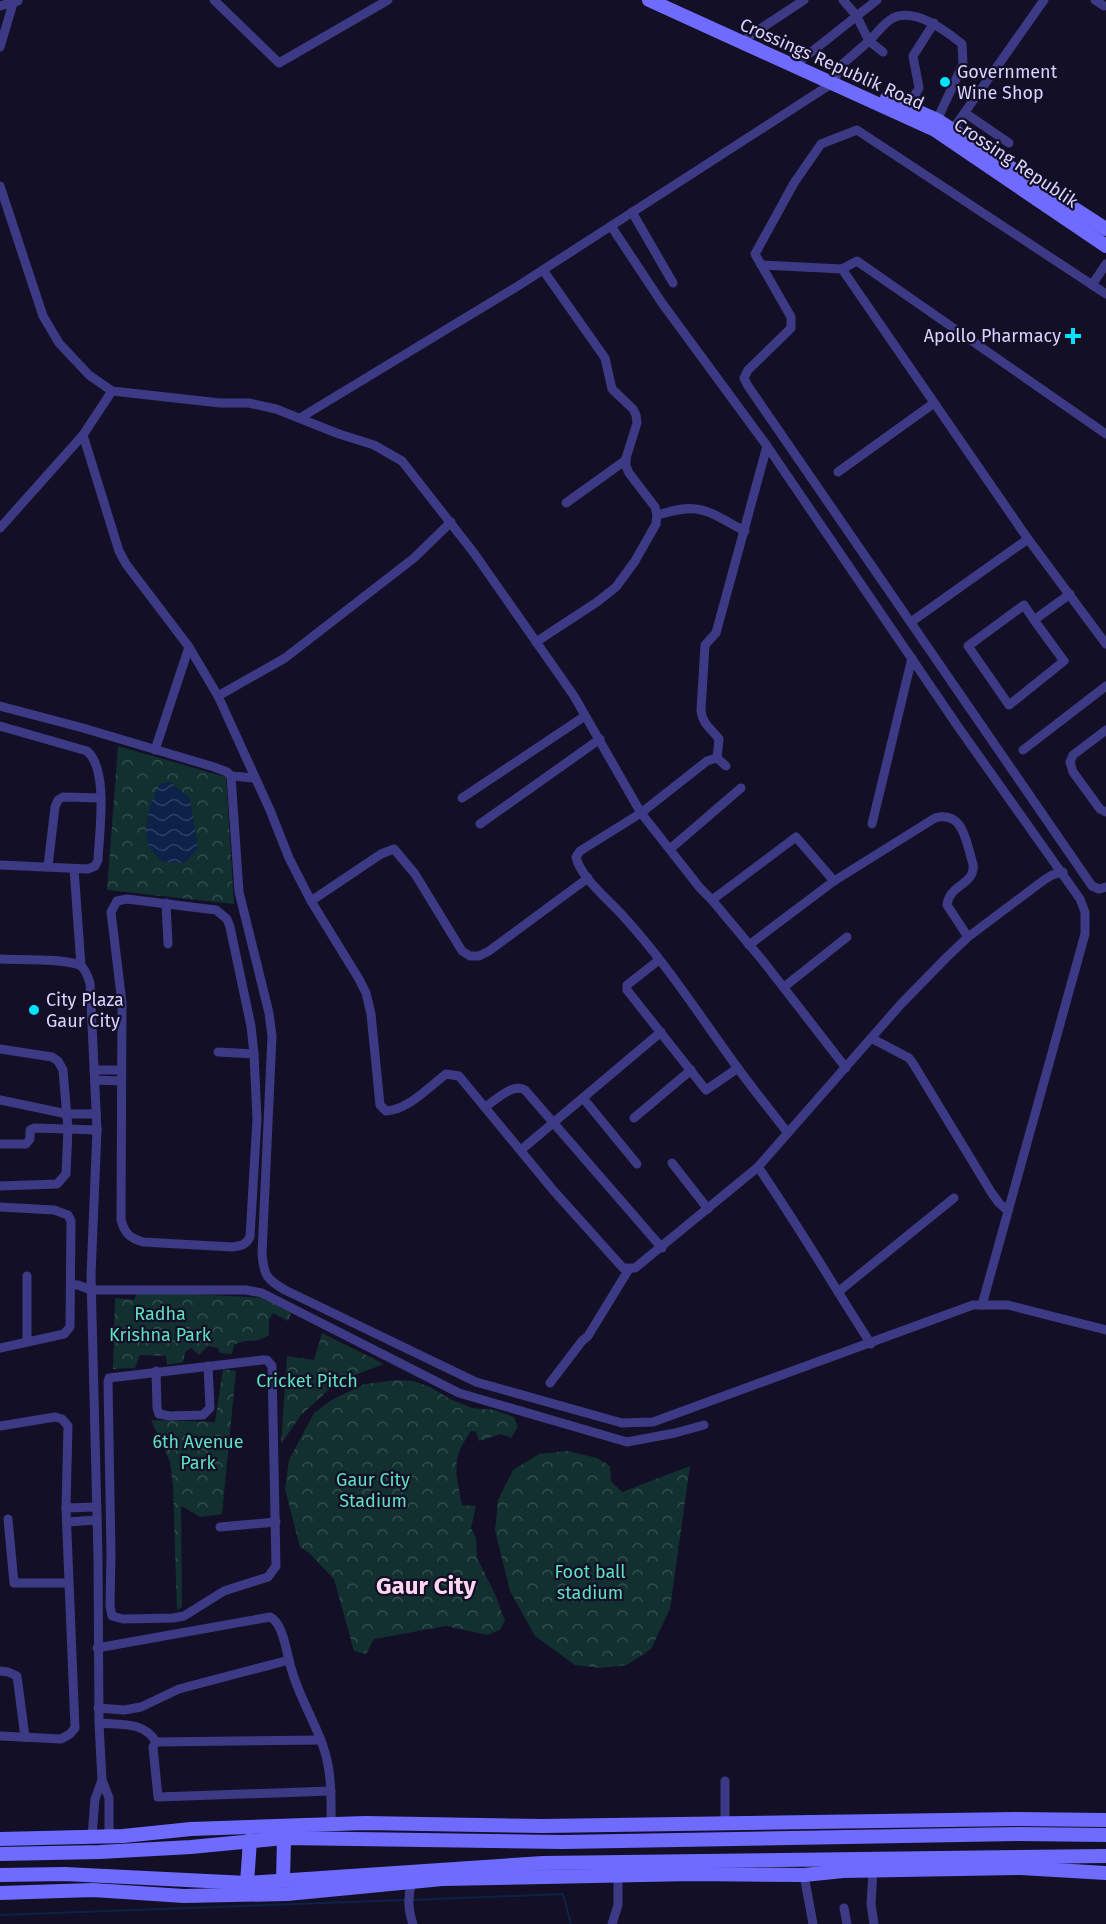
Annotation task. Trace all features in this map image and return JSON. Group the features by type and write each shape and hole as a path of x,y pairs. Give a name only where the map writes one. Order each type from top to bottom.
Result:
{"street":[{"path":"214,0 279,63 388,0"},
{"name":"Crossings Republik Road","path":"649,0 943,128"},
{"path":"666,0 800,61 833,80 908,107 1106,229"},
{"path":"748,37 804,0"},
{"path":"843,0 856,15 869,41 883,52"},
{"path":"800,61 877,0"},
{"path":"943,128 965,113 1044,0"},
{"path":"1095,0 1104,6"},
{"path":"0,6 16,1"},
{"path":"0,47 16,1"},
{"path":"300,418 543,270 833,80 838,68 893,18 908,15 934,23 962,44 963,64 943,128"},
{"path":"908,107 920,88 913,56 934,23"},
{"path":"965,113 1009,143"},
{"name":"Crossing Republik","path":"943,128 1106,246"},
{"path":"1106,294 857,130 821,144 794,183 755,254 792,322 788,332 748,370 744,378 1092,886 1099,889 1106,887"},
{"path":"0,186 5,214 43,316 59,343 88,375 112,391 220,403 249,403 276,409 374,445 402,461 451,522 574,696 641,813 700,888 784,987 846,1068"},
{"path":"632,212 673,283"},
{"path":"611,226 662,303 767,446 1063,873 1080,899 1085,912 1085,934 982,1305"},
{"path":"762,265 842,269 857,261 1106,434"},
{"path":"1092,285 1106,264"},
{"path":"842,269 1028,539 1106,644"},
{"path":"536,642 616,587 656,524 657,515 656,507 629,473 626,460 637,423 636,415 633,409 612,389 605,358 543,270"},
{"path":"0,528 83,435 112,391"},
{"path":"838,472 934,402"},
{"path":"83,435 119,551 126,564 189,647 218,696 270,810 289,858 311,901 366,993 380,1105 386,1111 395,1111 447,1074 459,1076 554,1190 623,1268 635,1268 662,1248 758,1167 901,1004 968,937 1044,880 1052,875 1063,873"},
{"path":"717,758 719,739 706,725 701,710 705,645 716,633 767,446"},
{"path":"566,503 626,460"},
{"path":"657,515 683,509 695,509 745,531"},
{"path":"218,696 285,657 414,558 451,522"},
{"path":"911,622 1028,539"},
{"path":"1034,620 1070,594"},
{"path":"1024,605 1034,620 1064,662 1009,705 968,646 1024,605"},
{"path":"155,750 189,647"},
{"path":"872,824 912,658"},
{"path":"1023,750 1106,686"},
{"path":"0,706 222,769 231,776 254,778"},
{"path":"462,798 585,716"},
{"path":"0,726 87,751 94,757 98,769 101,798 98,860 95,866 88,869 0,865"},
{"path":"1106,730 1073,755 1070,762 1073,772 1100,809 1106,812"},
{"path":"480,824 600,739"},
{"path":"717,758 726,766"},
{"path":"717,758 707,761 641,813 580,851 576,856 578,864 588,878 627,920 682,989 787,1132"},
{"path":"231,776 239,892 269,1013 272,1036 262,1254 264,1272 273,1283 476,1382 622,1423 653,1422 973,1305 1008,1305 1106,1330"},
{"path":"670,849 741,788"},
{"path":"48,866 54,807 58,800 63,797 101,798"},
{"path":"749,945 834,881 935,818 945,815 953,818 960,825 974,870 965,882 950,892 947,905 968,937"},
{"path":"712,900 796,837 834,881"},
{"path":"311,901 381,854 394,849 415,874 462,951 470,956 479,956 588,878"},
{"path":"74,868 81,966 88,975 90,983 97,1130 91,1290 97,1520 98,1708 102,1780 109,1798 109,1836"},
{"path":"121,900 166,903 216,910 227,919 254,1054 256,1119 250,1237 242,1246 143,1242 130,1238 123,1229 121,1220 122,1003 111,912 114,904 121,900"},
{"path":"166,903 168,944"},
{"path":"784,987 847,937"},
{"path":"0,959 65,962 81,966"},
{"path":"659,960 626,987 706,1090 738,1068"},
{"path":"521,1150 661,1032"},
{"path":"871,1038 909,1058 915,1065 991,1192 1008,1210"},
{"path":"0,1049 52,1057 58,1061 63,1070 68,1129 66,1173 57,1184 0,1186"},
{"path":"218,1052 254,1054"},
{"path":"94,1075 122,1070"},
{"path":"634,1118 691,1070"},
{"path":"94,1075 121,1081"},
{"path":"485,1107 514,1088 520,1088 662,1248"},
{"path":"583,1098 637,1164"},
{"path":"0,1100 67,1114 96,1114"},
{"path":"0,1144 26,1144 30,1139 30,1130 34,1128 97,1130"},
{"path":"672,1163 708,1209"},
{"path":"758,1167 798,1224 871,1344"},
{"path":"838,1292 954,1198"},
{"path":"0,1207 54,1210 68,1215 71,1221 70,1327 68,1331 64,1334 0,1348"},
{"path":"550,1383 588,1336 628,1269"},
{"path":"27,1276 27,1342"},
{"path":"71,1280 91,1276"},
{"path":"71,1280 91,1290 254,1291 277,1300 459,1393 627,1442 704,1425"},
{"path":"267,1360 272,1366 276,1566 268,1577 234,1587 184,1616 123,1619 112,1616 110,1606 108,1382 109,1378 156,1371 267,1360"},
{"path":"156,1371 159,1414 204,1415 210,1408 208,1366"},
{"path":"0,1426 55,1417 62,1419 68,1426 66,1508 75,1728 61,1739 0,1736"},
{"path":"66,1508 110,1495"},
{"path":"8,1519 14,1583 69,1583"},
{"path":"67,1522 97,1520"},
{"path":"220,1527 276,1522"},
{"path":"98,1648 270,1617 276,1620 297,1685 321,1740 329,1767 331,1825"},
{"path":"98,1708 124,1710 139,1707 179,1689 289,1660"},
{"path":"0,1671 17,1676 25,1737"},
{"path":"137,1726 139,1707"},
{"path":"99,1723 137,1726 150,1732 156,1742"},
{"path":"156,1742 321,1740"},
{"path":"156,1742 153,1747 158,1797 331,1791"},
{"path":"92,1836 95,1798 102,1780"},
{"path":"725,1781 725,1823"},
{"path":"1014,1834 1030,1819"},
{"path":"0,1839 109,1836 191,1829 331,1825 543,1826 654,1823 1106,1820"},
{"path":"654,1823 654,1840"},
{"path":"140,1833 140,1850"},
{"path":"0,1854 140,1850 284,1838 562,1842 1014,1834 1106,1835"},
{"path":"283,1881 284,1838"},
{"path":"247,1883 249,1840"},
{"path":"0,1875 65,1874 247,1883 563,1869 981,1856 1106,1856"},
{"path":"563,1869 618,1875 804,1875 1021,1868 1106,1873"},
{"path":"0,1893 93,1890 184,1896 287,1894 410,1888 543,1870"},
{"path":"873,1871 871,1904 874,1924"},
{"path":"24,1875 26,1892"},
{"path":"612,1924 618,1905 618,1875"},
{"path":"804,1875 813,1924"},
{"path":"410,1888 410,1914 413,1924"},
{"path":"844,1908 847,1924"}],"green space":[{"path":"118,746 226,777 234,904 107,890"},
{"name":"Radha Krishna Park","path":"138,1291 263,1298 291,1313 288,1321 273,1313 269,1320 269,1335 259,1340 244,1341 234,1345 232,1354 220,1353 218,1348 208,1346 199,1355 191,1348 185,1352 183,1362 167,1365 166,1356 140,1355 135,1368 113,1369 115,1298 134,1300"},
{"name":"Cricket Pitch","path":"322,1333 384,1364 337,1382 301,1415 281,1444 287,1356 314,1360"},
{"name":"6th Avenue Park","path":"223,1369 236,1371 222,1514 201,1517 181,1506 182,1607 177,1610 173,1486 170,1462 151,1420 215,1422"},
{"name":"Gaur City Stadium","path":"397,1380 413,1381 430,1387 472,1408 495,1410 514,1417 518,1427 511,1438 501,1434 479,1441 476,1432 471,1431 460,1450 456,1466 462,1505 476,1506 471,1528 476,1538 477,1558 495,1594 505,1621 500,1630 487,1635 446,1626 374,1639 366,1654 354,1651 334,1579 300,1547 285,1489 289,1460 314,1413 333,1399 365,1384"},
{"name":"Foot ball stadium","path":"567,1451 597,1458 610,1466 611,1481 622,1492 690,1466 670,1609 651,1649 627,1665 600,1668 575,1665 535,1636 510,1591 495,1531 498,1500 513,1470 539,1454"}],"water":[{"path":"170,782 190,798 198,849 184,863 163,862 151,850 147,841 148,815 153,798 160,784"}],"waterway":[{"path":"411,1900 563,1894 571,1924"},
{"path":"0,1915 405,1900"}],"place":[{"name":"Government Wine Shop","path":"945,82"},
{"name":"Apollo Pharmacy","path":"1073,336"},
{"name":"City Plaza Gaur City","path":"34,1010"}],"district":[{"name":"Gaur City","path":"426,1586"}]}
